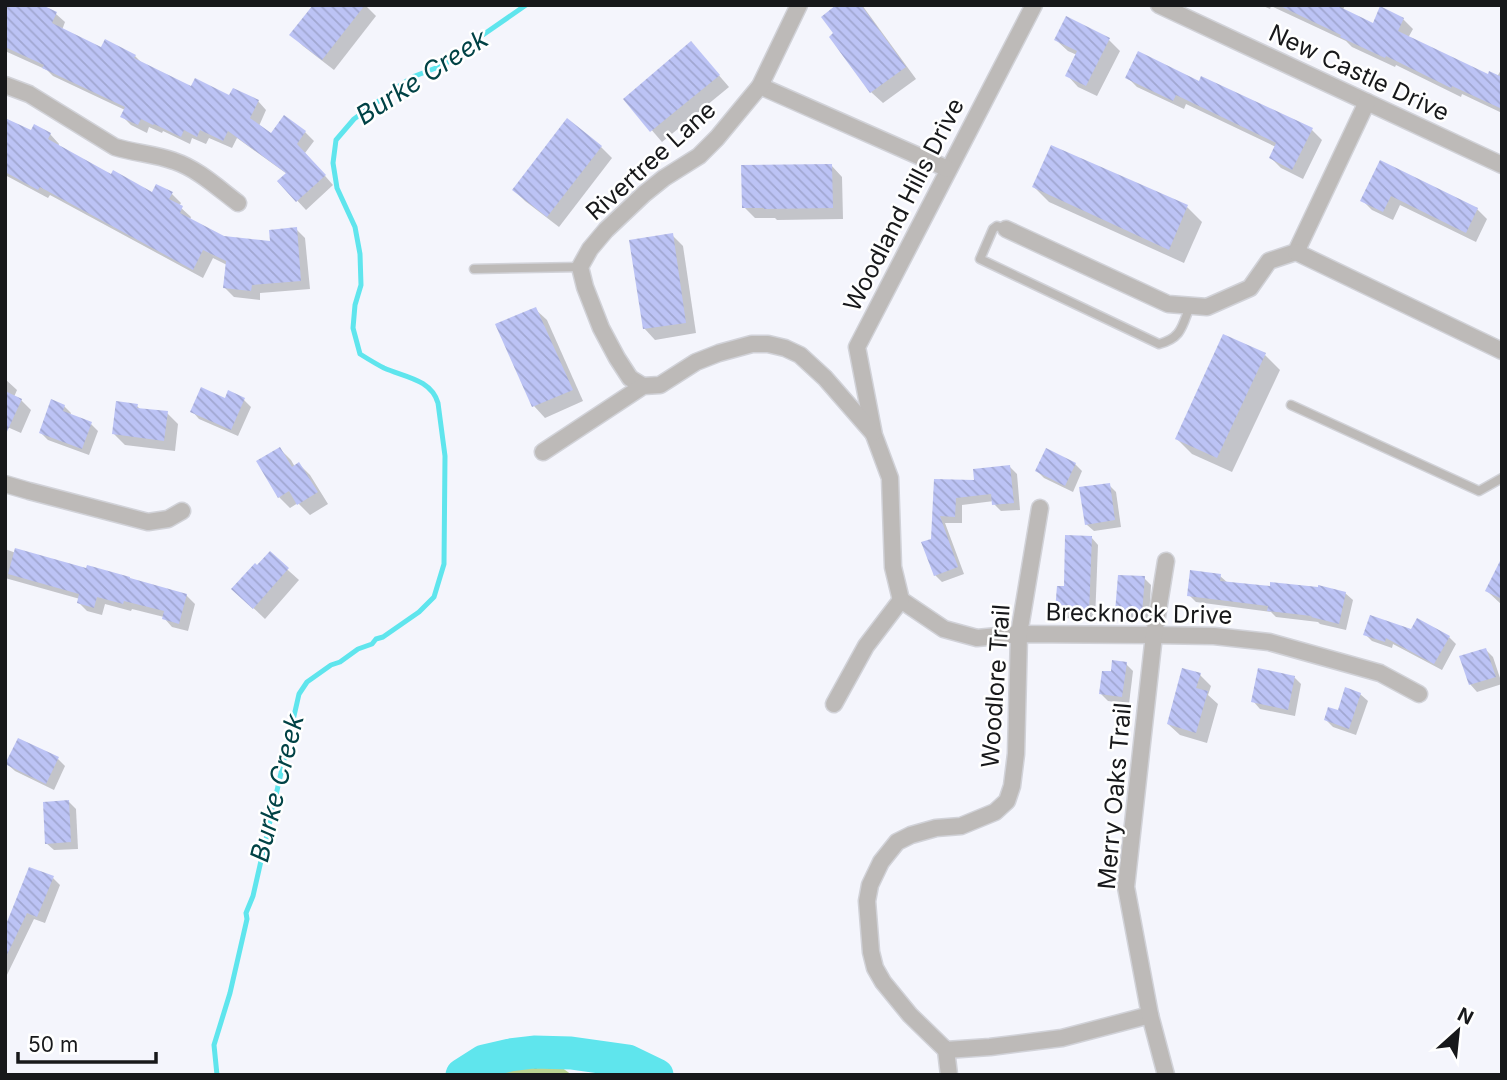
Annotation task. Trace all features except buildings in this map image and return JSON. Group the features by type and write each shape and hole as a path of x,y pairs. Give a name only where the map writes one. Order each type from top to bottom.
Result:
{"street":[{"name":"Rivertree Lane","path":"580,267 590,249 606,230 664,178 699,156 717,138 760,86 799,5"},
{"name":"Woodland Hills Drive","path":"874,435 857,347 1034,5"},
{"name":"New Castle Drive","path":"1158,5 1502,165"},
{"path":"5,85 29,94 115,147 187,166 238,203"},
{"path":"760,86 948,169"},
{"path":"1296,252 1367,102"},
{"path":"1006,229 1168,304 1190,306 1208,307 1250,289 1269,261 1296,252 1502,351"},
{"path":"580,267 601,327 617,358 630,378 643,386"},
{"path":"543,452 643,386 660,385 696,362 735,347 768,345 785,348 800,355 825,378 874,435 890,478 893,567 901,600 866,646 834,704"},
{"path":"5,484 148,522 168,519 182,511"},
{"name":"Woodlore Trail","path":"946,1050 910,1015 875,968 867,901 870,885 881,862 897,842 924,831 961,826 995,812 1007,801 1016,754 1019,634 1040,508"},
{"name":"Merry Oaks Trail","path":"1166,561 1154,635 1126,887 1150,1015 1166,1075"},
{"name":"Brecknock Drive","path":"901,600 944,629 976,638 1019,634 1154,635 1214,636 1269,642 1380,673 1419,694"},
{"path":"949,1075 946,1050 1062,1038 1150,1015"}],"lane":[{"path":"1006,229 997,226 993,229 981,258 1159,344 1178,335 1190,306"},
{"path":"474,269 580,267"},
{"path":"1292,405 1479,491 1502,478"}],"green space":[{"path":"561,1067 572,1075 485,1075 498,1068"}],"waterway":[{"name":"Burke Creek","path":"217,1075 214,1045 230,993 247,919 246,913 253,896 299,694 307,682 331,665 372,644 419,612 434,597 444,564 445,456 438,403 423,384 384,368 360,354 353,328 355,305 361,285 360,254 355,227 337,188 333,163 336,140 354,119 402,84 468,50 477,39 526,5"},
{"path":"462,1075 484,1061 534,1052 571,1053 628,1061 657,1075"}]}
